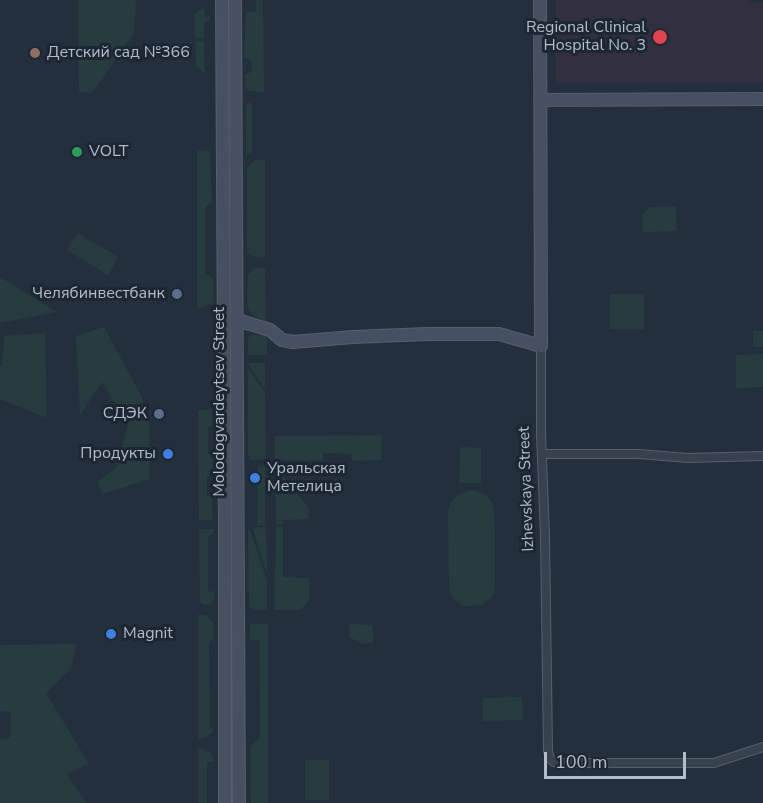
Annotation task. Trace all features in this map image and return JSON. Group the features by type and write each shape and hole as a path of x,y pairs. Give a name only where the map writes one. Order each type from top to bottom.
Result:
{"main road":[{"name":"Molodogvardeytsev Street","path":"222,0 239,803"},
{"name":"Molodogvardeytsev Street","path":"225,803 235,0"},
{"name":"Izhevskaya Street","path":"540,0 541,346"},
{"path":"540,100 763,99"},
{"path":"230,320 270,330 282,340 293,342 427,334 499,334 541,346"}],"street":[{"name":"Izhevskaya Street","path":"541,346 548,751 550,759 559,763 714,764 763,747"},
{"path":"542,454 639,454 688,458 763,456"}],"shaded area":[{"name":"Regional Clinical Hospital No. 3","path":"556,0 749,0 750,2 763,2 763,82 556,83"}],"green space":[{"path":"78,0 136,0 134,34 92,93 79,91"},
{"path":"256,0 263,0 264,92 250,91 246,89 245,83 245,75 251,72 252,62 244,57 246,12 256,12"},
{"path":"204,8 205,17 211,16 204,24 204,38 195,38 194,14"},
{"path":"195,41 204,41 205,74 196,66"},
{"path":"249,102 252,105 252,152 246,156 246,106"},
{"path":"197,151 210,151 212,202 205,207 205,274 213,278 213,303 197,309"},
{"path":"255,160 265,160 265,257 255,257 249,254 247,249 247,167"},
{"path":"649,207 676,207 677,231 643,232 642,215"},
{"path":"78,233 118,257 108,275 67,250"},
{"path":"254,268 265,268 266,321 252,314 247,306 248,275"},
{"path":"0,277 57,312 0,323"},
{"path":"610,294 644,294 644,329 610,329"},
{"path":"104,327 144,401 121,414 102,382 80,415 76,336"},
{"path":"753,331 763,331 763,347 753,347"},
{"path":"45,333 47,418 0,399 0,366 2,365 4,336"},
{"path":"251,335 267,335 267,355 248,355 248,338"},
{"path":"763,354 763,387 736,388 736,355"},
{"path":"248,363 265,363 265,388 248,365"},
{"path":"248,369 265,392 266,459 251,460 248,455"},
{"path":"198,410 212,410 212,426 208,427 208,454 213,455 212,475 207,476 207,496 212,496 213,520 199,520"},
{"path":"149,413 150,479 103,494 97,482 116,468 130,418"},
{"path":"382,435 381,460 352,461 351,454 323,453 323,461 275,460 275,436"},
{"path":"460,447 481,448 481,483 459,483"},
{"path":"258,466 265,466 265,525 257,525"},
{"path":"275,466 309,508 309,519 283,520 283,525 276,524"},
{"path":"472,490 487,496 492,502 495,532 495,588 487,602 481,605 464,606 451,596 449,588 448,511 451,502 457,496"},
{"path":"256,527 266,527 267,574 253,530"},
{"path":"276,527 283,527 283,577 309,578 309,599 307,604 299,610 274,610"},
{"path":"199,529 214,529 208,537 208,591 214,592 214,600 211,604 204,605 200,602"},
{"path":"248,530 250,530 267,581 267,610 256,610 249,607"},
{"path":"198,615 205,615 213,622 214,639 209,642 210,726 214,730 207,737 198,739"},
{"path":"251,624 268,624 268,803 251,803 250,747 260,737 259,640 250,640"},
{"path":"350,624 372,625 373,643 364,643 364,645 349,637"},
{"path":"76,644 71,669 46,693 89,764 67,774 86,803 0,803 0,739 10,738 11,712 0,711 0,645"},
{"path":"522,697 523,720 483,721 483,698"},
{"path":"198,748 209,751 214,762 207,762 207,803 198,803"},
{"path":"305,760 329,760 329,800 305,800"}],"place":[{"name":"Regional Clinical Hospital No. 3","path":"660,37"},
{"name":"Детский сад №366","path":"35,53"},
{"name":"VOLT","path":"77,152"},
{"name":"Челябинвестбанк","path":"177,294"},
{"name":"СДЭК","path":"159,414"},
{"name":"Продукты","path":"168,454"},
{"name":"Уральская Метелица","path":"255,478"},
{"name":"Magnit","path":"111,634"}]}
